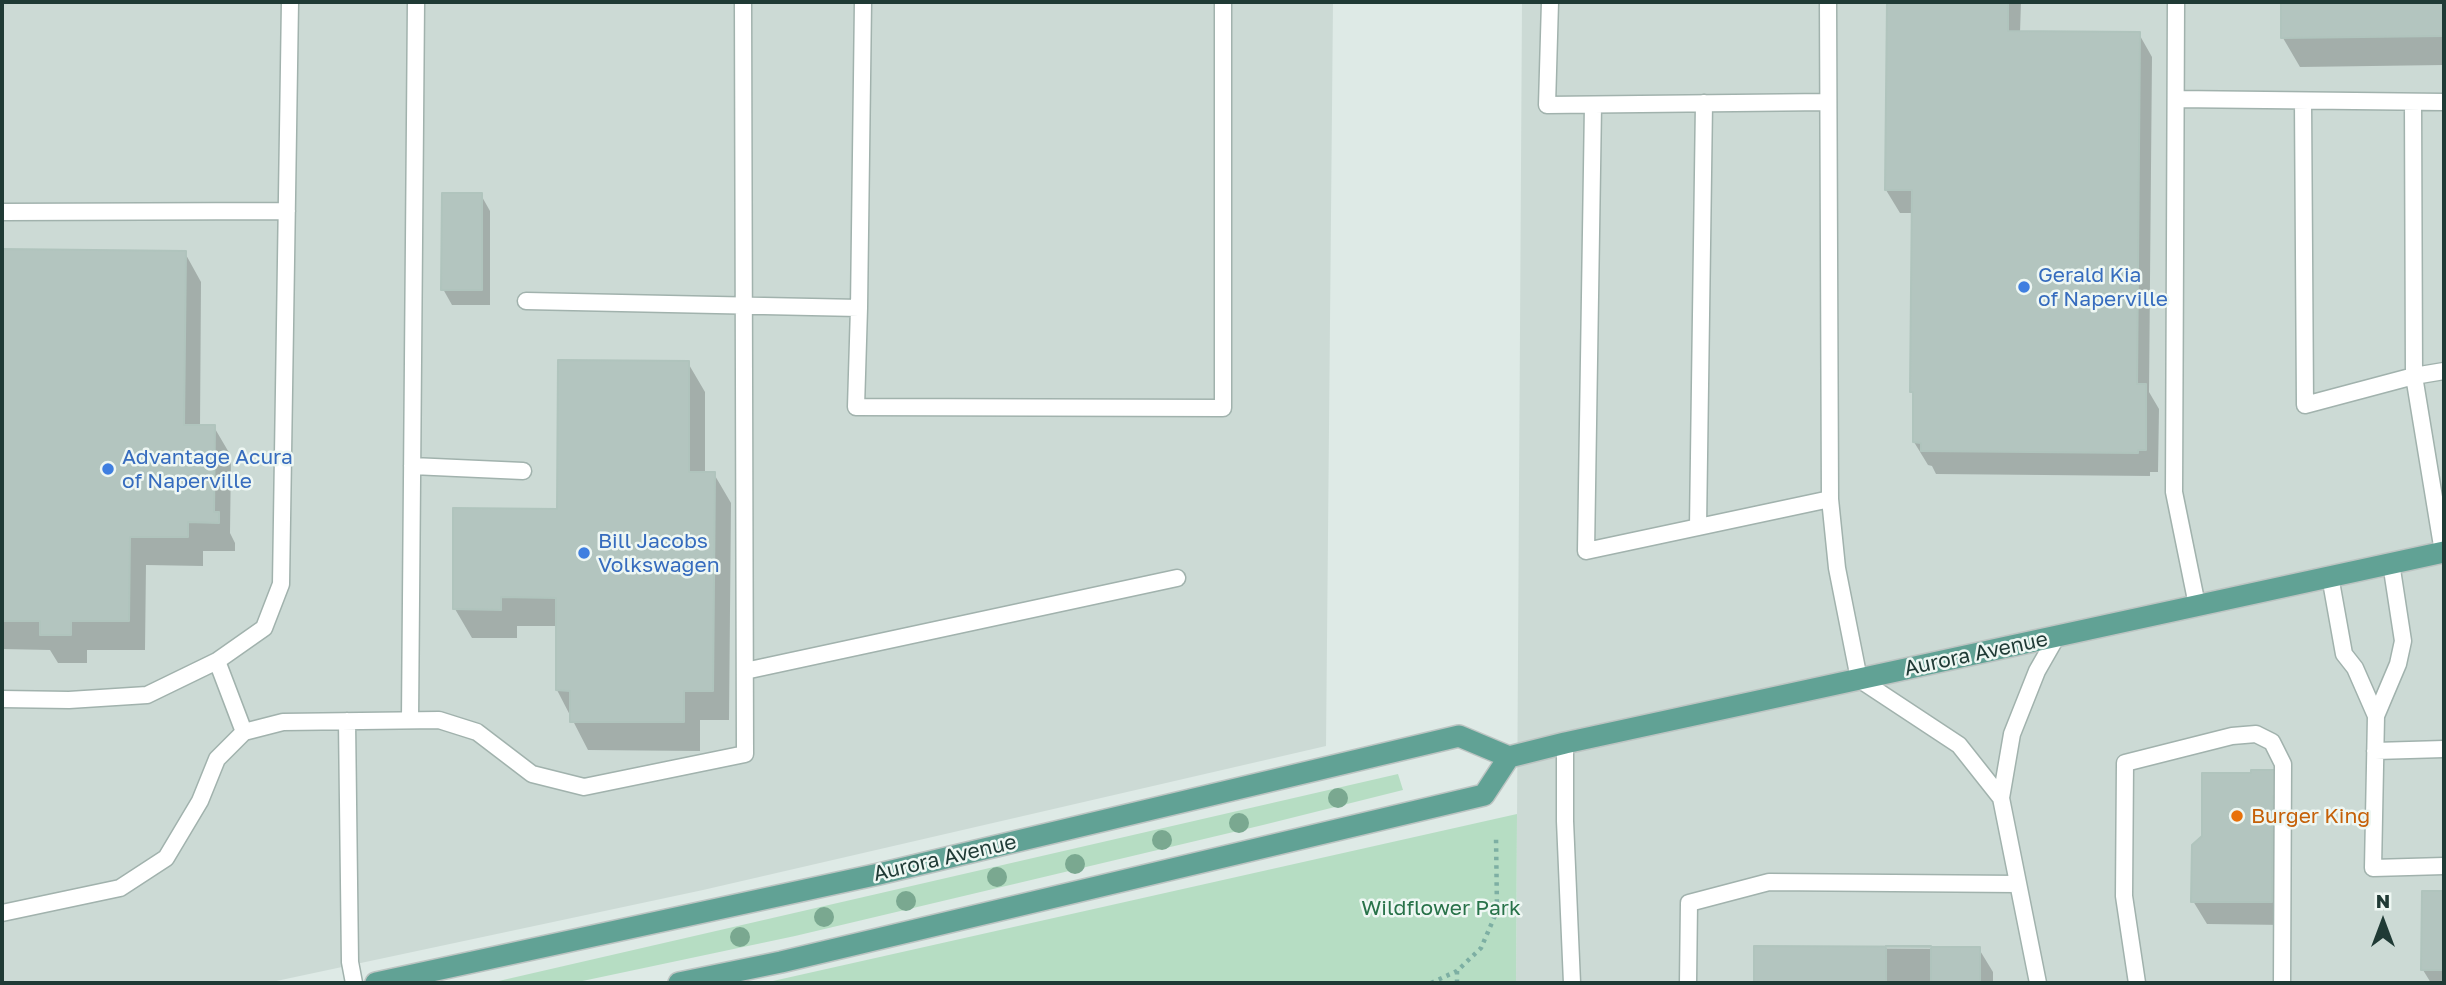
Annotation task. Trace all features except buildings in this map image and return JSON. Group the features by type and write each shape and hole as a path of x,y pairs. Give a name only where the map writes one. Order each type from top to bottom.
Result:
{"main road":[{"name":"Aurora Avenue","path":"376,983 878,874 1460,736 1509,757 2444,552"},
{"path":"680,983 781,962 1484,795 1509,757"}],"lane":[{"path":"2,699 69,700 147,695 217,660 264,628 281,584 290,2"},
{"path":"410,719 416,2"},
{"path":"2,913 120,888 166,858 200,802 217,759 244,732 283,722 439,720 477,732 532,774 584,787 745,754 743,2"},
{"path":"863,2 856,407 1223,408 1223,2"},
{"path":"1550,2 1547,105 1828,102"},
{"path":"1828,2 1830,499 1837,568 1859,679 1959,745 2000,797"},
{"path":"2176,2 2174,492 2197,605"},
{"path":"2176,99 2444,102"},
{"path":"2303,101 2305,405 2414,376 2444,371"},
{"path":"2413,102 2414,376 2444,552"},
{"path":"1698,527 1704,103"},
{"path":"1593,105 1586,551 1830,499"},
{"path":"2,212 287,211"},
{"path":"526,301 859,308"},
{"path":"412,466 523,471"},
{"path":"2391,563 2403,641 2398,664 2376,716 2373,868 2444,866"},
{"path":"2330,576 2344,654 2355,668 2376,716"},
{"path":"745,671 1177,578"},
{"path":"2038,983 2000,797 2012,734 2037,671 2057,636"},
{"path":"217,660 244,732"},
{"path":"347,721 350,962 354,983"},
{"path":"2137,983 2124,896 2125,763 2232,736 2256,734 2272,741 2283,764 2281,983"},
{"path":"1565,743 1565,821 1572,983"},
{"path":"2375,751 2444,749"},
{"path":"1688,983 1689,903 1769,882 2017,884"}],"path":[{"path":"1431,983 1457,971 1481,948 1497,911 1496,836"},
{"path":"1457,971 1457,983"}],"shaded area":[{"path":"2,2 1333,2 1326,746 703,890 267,983 2,983"},
{"path":"1522,2 2444,2 2444,983 1516,983"}],"green space":[{"path":"1398,774 1403,790 795,936 573,983 490,983"},
{"name":"Wildflower Park","path":"1517,814 1516,983 764,983"}],"place":[{"name":"Gerald Kia of Naperville","path":"2024,287"},
{"name":"Advantage Acura of Naperville","path":"108,469"},
{"name":"Bill Jacobs Volkswagen","path":"584,553"},
{"name":"Burger King","path":"2237,816"}]}
